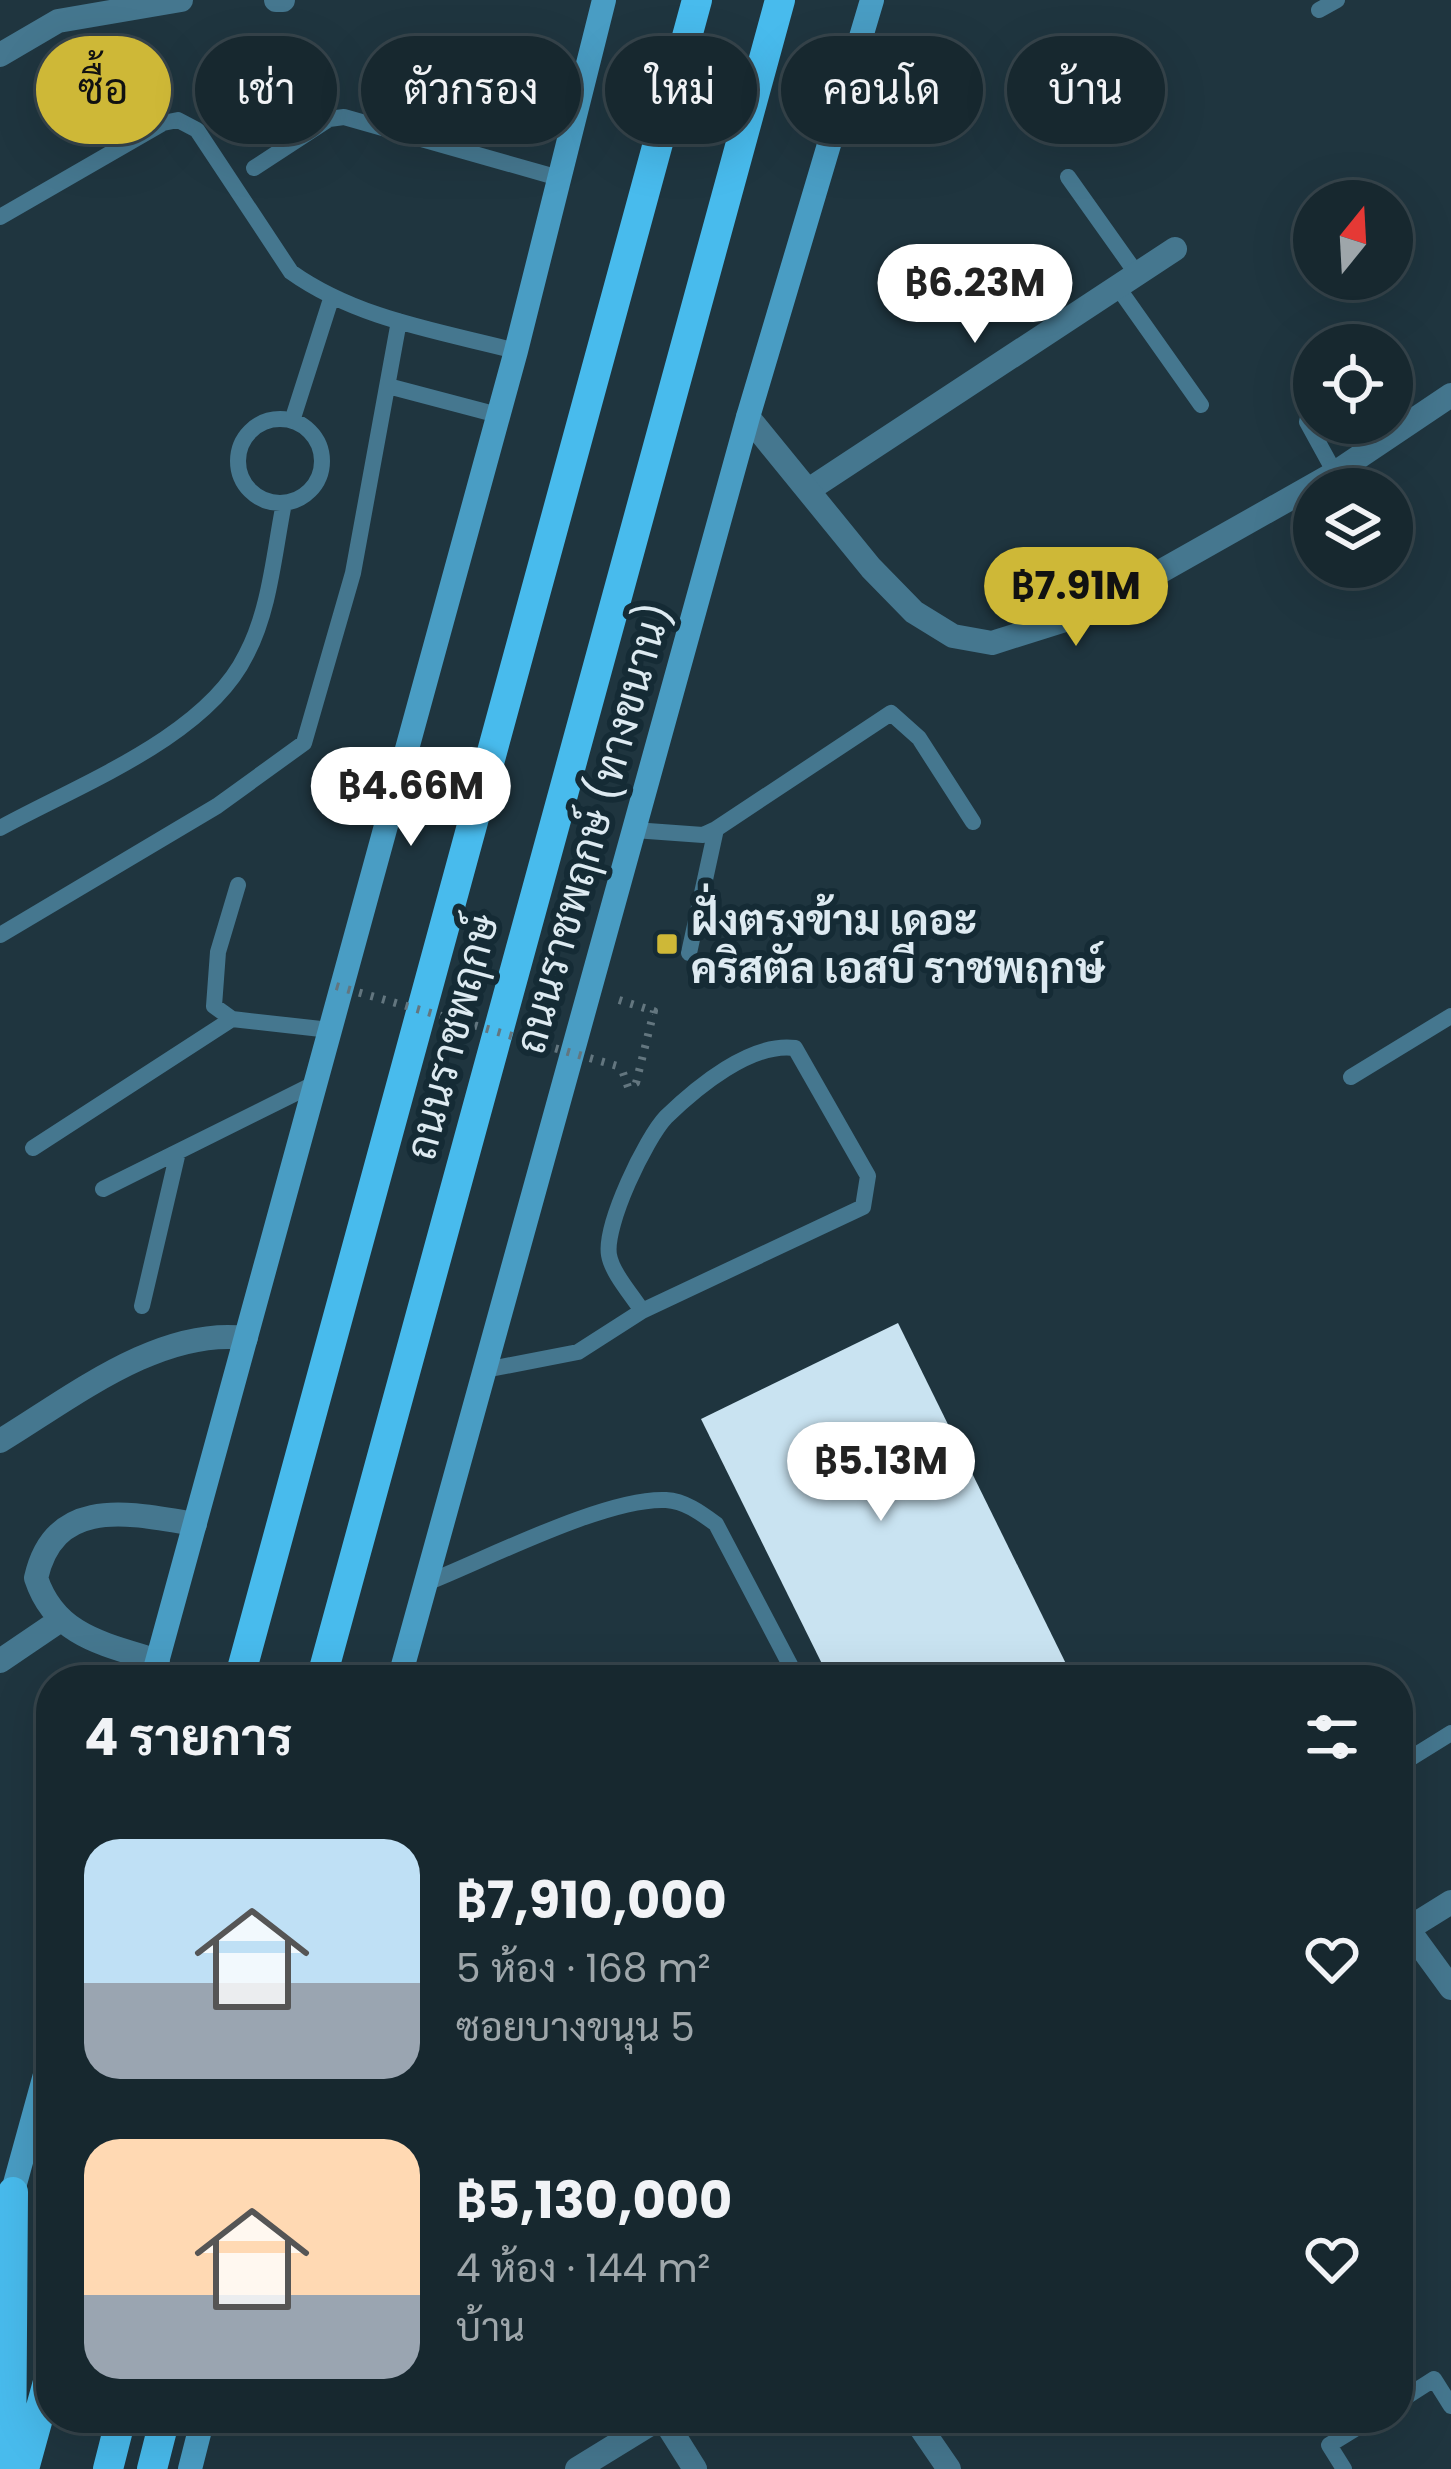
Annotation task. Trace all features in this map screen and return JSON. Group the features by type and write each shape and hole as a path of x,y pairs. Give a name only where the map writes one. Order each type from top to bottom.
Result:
{"main road":[{"path":"157,1665 516,351 604,0"},
{"name":"ถนนราชพฤกษ์","path":"243,1665 697,0"},
{"name":"ถนนราชพฤกษ์","path":"325,1665 780,0"},
{"name":"ถนนราชพฤกษ์ (ทางขนาน)","path":"403,1665 748,417 872,0"},
{"path":"0,2240 36,2108"},
{"path":"11,2469 13,2192"},
{"path":"0,2375 12,2329"},
{"path":"24,2469 36,2425"},
{"path":"108,2469 118,2433"},
{"path":"152,2469 161,2433"},
{"path":"190,2469 199,2433"}],"street":[{"path":"0,55 58,20 181,0"},
{"path":"810,489 1175,249"},
{"path":"1342,468 1451,395"},
{"path":"748,417 871,568 914,612 953,636 992,644 1087,613 1293,497"},
{"path":"0,1442 172,1345 221,1334 246,1338"},
{"path":"142,1665 59,1622 36,1577 51,1540 92,1516 119,1512 195,1525"},
{"path":"0,1660 59,1622"},
{"path":"1413,1926 1451,1902"},
{"path":"1413,1944 1451,1988"},
{"path":"577,2469 637,2433"},
{"path":"672,2433 695,2469"},
{"path":"924,2433 949,2469"}],"lane":[{"path":"1319,10 1337,0"},
{"path":"254,168 329,119 344,117 559,178"},
{"path":"0,217 164,123 178,120 197,130 291,272 331,299 516,351"},
{"path":"1068,177 1201,405"},
{"path":"292,421 331,299"},
{"path":"0,935 217,806 304,743 352,573 399,321"},
{"path":"388,386 498,415"},
{"path":"292,421 307,428 322,457 313,488 284,503 268,502 243,481 239,449 260,424 292,421"},
{"path":"0,828 151,745 222,694 248,652 260,618 284,503"},
{"path":"634,830 703,835 891,713 919,738 973,822"},
{"path":"689,953 716,829"},
{"path":"238,885 218,952 214,1006 232,1019 331,1030"},
{"path":"1351,1077 1451,1016"},
{"path":"33,1148 232,1019"},
{"path":"484,1370 578,1352 642,1311 863,1208 868,1176 795,1048 761,1047 664,1118 610,1234 609,1257 642,1311"},
{"path":"103,1189 316,1083"},
{"path":"142,1306 178,1152"},
{"path":"426,1583 595,1514 667,1500 695,1509 716,1524 790,1665"},
{"path":"1413,1757 1451,1733"},
{"path":"1413,2393 1435,2379 1449,2398"},
{"path":"1344,2469 1329,2445 1348,2433"}],"path":[{"path":"336,986 621,1067 628,1087 636,1084 654,1011"}],"building":[{"path":"898,1323 1067,1665 823,1665 701,1419"}],"place":[{"name":"ฝั่งตรงข้าม เดอะ คริสตัล เอสบี ราชพฤกษ์","path":"667,944"}]}
